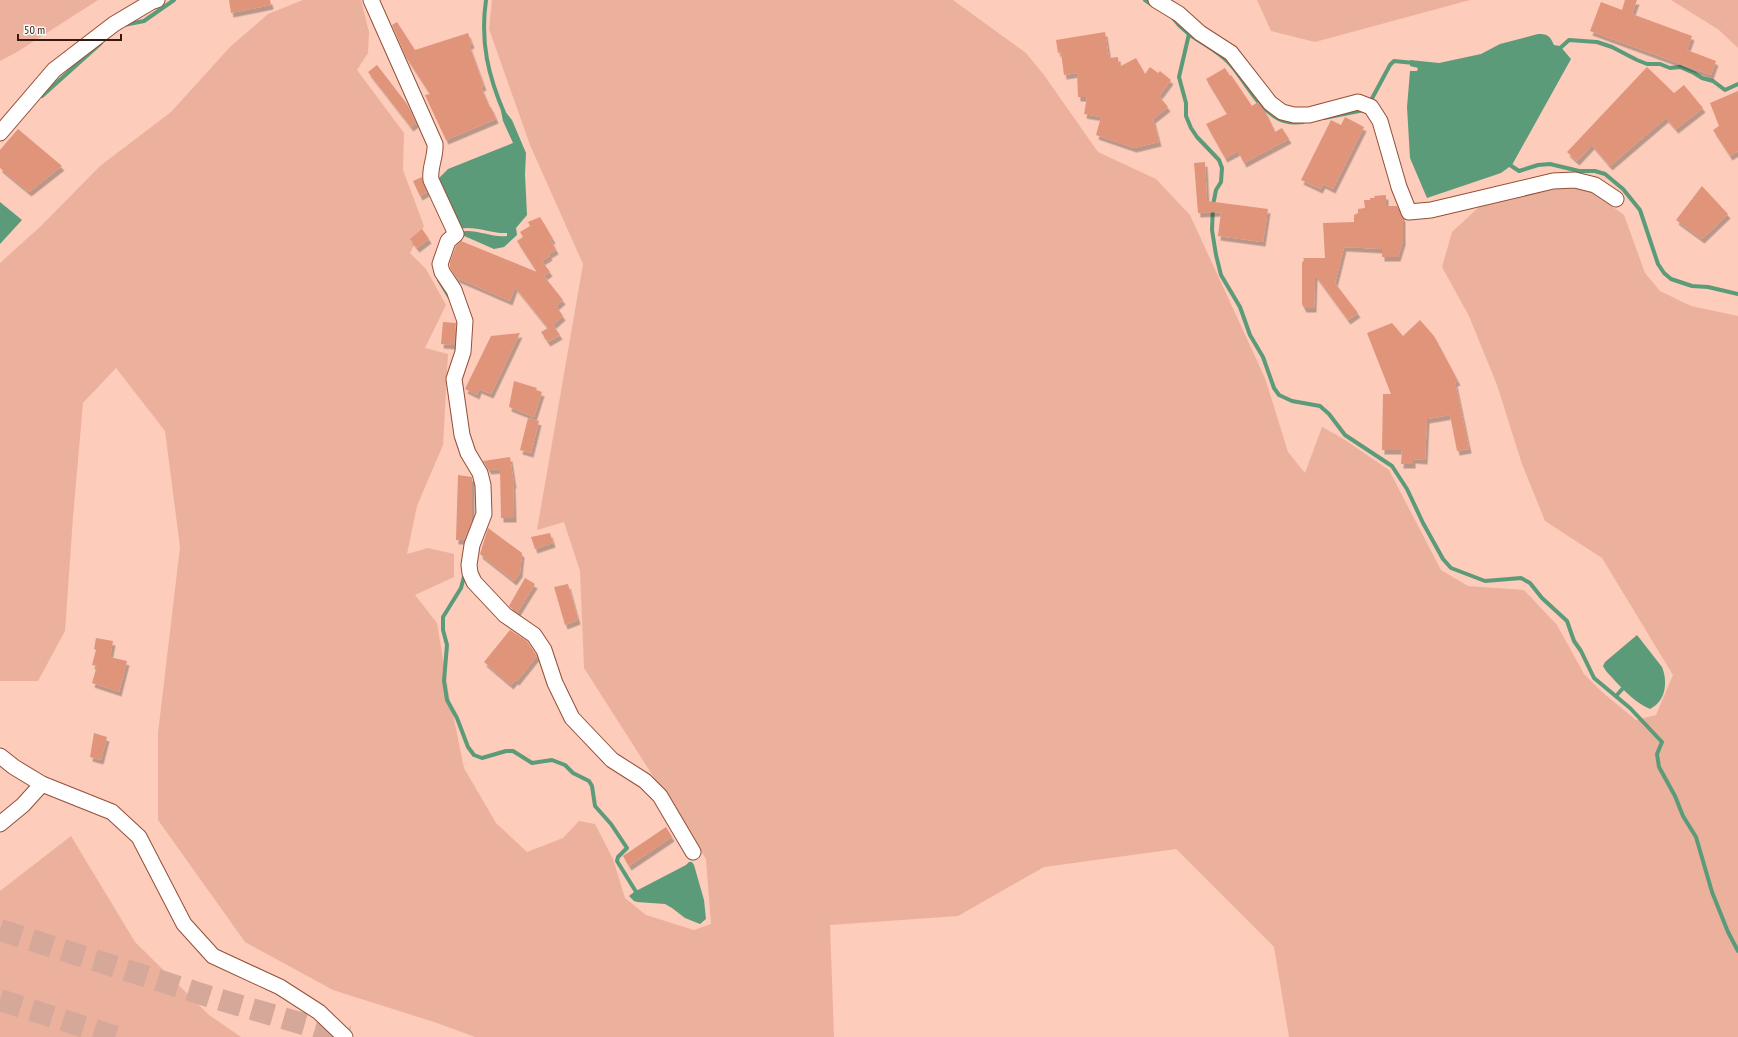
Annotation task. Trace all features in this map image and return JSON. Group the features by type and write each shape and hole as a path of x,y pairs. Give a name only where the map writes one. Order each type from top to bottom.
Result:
{"street":[{"path":"0,133 54,70 114,24 156,0"},
{"path":"371,0 435,144 435,153 430,172 431,180 456,234 448,241 440,264 442,272 454,290 465,321 463,352 454,378 462,435 468,453 480,474 483,485 484,514 472,546 469,565 470,573 474,582 505,616 534,635 544,650 555,683 572,718 612,760 645,781 660,796 693,852"},
{"path":"1156,0 1179,14 1200,33 1231,54 1270,103 1282,112 1294,115 1309,115 1355,102 1367,105 1380,121 1398,187 1409,212 1431,210 1489,195 1561,180 1575,180 1595,185 1616,199"},
{"path":"0,756 14,767 42,784 112,812 139,837 184,924 213,956 280,987 319,1012 345,1037"},
{"path":"0,824 42,784"}],"shaded area":[{"path":"0,0 98,0 17,52 0,61"},
{"path":"303,0 361,0 369,32 368,53 357,70 404,133 403,170 424,226 410,253 426,269 446,305 425,348 448,354 443,445 417,506 407,554 428,548 454,554 454,577 415,595 437,623 449,695 464,768 496,823 527,852 563,838 579,821 595,824 613,859 625,898 646,915 694,930 711,924 706,859 584,668 580,571 564,522 537,530 583,264 530,145 489,29 492,0 953,0 1026,53 1044,75 1098,152 1156,179 1190,215 1265,378 1288,452 1305,473 1322,427 1342,438 1389,470 1441,570 1468,586 1524,590 1557,625 1584,674 1602,692 1636,720 1656,715 1673,675 1602,558 1545,521 1522,464 1497,385 1469,316 1442,267 1452,232 1480,206 1557,189 1589,189 1624,215 1645,273 1660,291 1691,306 1738,316 1738,1037 1289,1037 1274,947 1176,849 1044,867 958,916 830,925 834,1037 475,1037 437,1023 333,990 245,942 158,820 158,733 180,547 165,431 116,368 83,403 65,631 38,681 0,681 0,263 41,226 100,166 171,112 230,47 268,14"},
{"path":"1257,0 1470,0 1315,42 1271,31"},
{"path":"1671,0 1738,0 1738,48 1719,30"},
{"path":"1538,34 1548,36 1554,45 1560,46 1571,59 1512,165 1501,173 1427,198 1410,158 1407,107 1410,71 1417,71 1418,68 1410,66 1410,60 1439,63 1481,54 1500,44"},
{"path":"504,110 512,120 526,153 525,174 527,215 516,228 517,235 504,247 494,249 462,235 459,232 471,231 495,236 507,236 507,233 471,228 458,229 435,182 448,169 513,143 503,121 501,111"},
{"path":"0,202 22,220 0,244"},
{"path":"1637,635 1662,667 1664,673 1664,691 1659,701 1650,709 1637,702 1626,692 1603,666 1605,662"},
{"path":"71,836 135,942 209,1015 241,1037 0,1037 0,891"},
{"path":"689,862 692,862 694,865 704,900 706,919 700,924 685,918 665,904 637,902 629,896 686,865"}],"building":[{"path":"229,0 270,0 271,5 231,13"},
{"path":"1625,0 1637,0 1632,14 1692,36 1687,50 1716,61 1711,75 1590,31 1601,2 1622,10"},
{"path":"397,22 415,50 468,33 472,44 469,45 484,86 481,87 496,119 446,140 425,95 430,94 406,57 392,25"},
{"path":"1105,32 1109,58 1118,57 1119,67 1136,58 1145,74 1150,67 1158,73 1160,71 1171,80 1159,96 1168,107 1153,119 1159,142 1134,148 1096,135 1101,117 1084,114 1087,97 1078,97 1077,73 1064,75 1061,52 1058,53 1056,40"},
{"path":"377,65 407,104 416,123 411,127 368,72"},
{"path":"1647,67 1674,93 1684,85 1703,108 1676,129 1666,118 1610,166 1592,145 1577,161 1567,152"},
{"path":"1225,68 1252,106 1258,102 1266,113 1275,132 1282,128 1289,139 1244,163 1238,151 1225,158 1206,124 1227,114 1206,79"},
{"path":"1738,91 1738,151 1730,156 1713,130 1719,126 1710,103"},
{"path":"1345,117 1364,127 1333,189 1323,184 1320,189 1301,180 1331,120 1341,125"},
{"path":"18,129 62,166 29,192 0,168 0,150"},
{"path":"1205,162 1207,201 1268,209 1263,242 1218,236 1221,212 1198,213 1194,163"},
{"path":"422,177 427,192 420,196 413,181"},
{"path":"1702,186 1728,214 1702,239 1676,220"},
{"path":"1386,195 1386,206 1397,206 1403,218 1403,241 1398,257 1382,257 1382,249 1344,247 1335,283 1358,313 1348,320 1315,275 1314,308 1304,308 1302,304 1303,258 1325,258 1323,223 1354,222 1354,215 1358,213 1358,209 1365,208 1364,200 1375,198 1374,196"},
{"path":"540,217 553,239 551,240 556,250 542,261 550,272 544,276 563,300 556,306 563,316 553,325 560,335 548,342 541,332 548,328 515,287 510,301 457,278 450,268 450,262 456,246 461,241 537,272 517,241 523,237 520,232 530,226 528,222"},
{"path":"422,229 429,239 417,248 410,239"},
{"path":"1420,320 1434,336 1458,381 1455,382 1469,449 1457,451 1450,415 1427,419 1425,460 1413,459 1413,464 1401,464 1402,450 1382,450 1383,394 1391,394 1367,333 1392,323 1403,336"},
{"path":"443,322 456,323 454,345 441,344"},
{"path":"520,333 491,394 479,389 477,395 465,389 491,336"},
{"path":"514,381 537,388 536,390 542,392 534,417 509,407"},
{"path":"528,418 539,421 531,453 520,450"},
{"path":"510,457 514,484 514,518 501,518 500,469 489,470 483,461"},
{"path":"458,475 472,477 472,521 464,540 456,540"},
{"path":"488,528 522,553 520,573 514,581 480,554"},
{"path":"550,533 553,543 535,549 531,537"},
{"path":"525,578 535,584 517,613 509,606"},
{"path":"568,584 578,620 565,625 554,587"},
{"path":"510,630 527,641 537,656 517,681 515,680 511,685 484,662"},
{"path":"96,638 113,641 110,657 127,661 119,692 92,683 97,666 92,665 96,650 94,649"},
{"path":"94,733 107,737 101,760 90,757"},
{"path":"666,827 672,837 629,866 623,856"}],"waterway":[{"path":"124,25 144,21 174,0"},
{"path":"486,0 484,30 487,59 494,86 505,115"},
{"path":"1145,0 1154,6"},
{"path":"1173,18 1186,32 1223,57 1257,100 1270,113 1286,122 1303,122"},
{"path":"1189,34 1179,77 1186,103 1186,116 1197,137 1219,160 1222,168 1221,182 1216,190 1213,205 1212,230 1216,255 1221,275 1240,307 1250,335 1263,357 1274,388 1279,395 1292,401 1320,406 1329,414 1345,435 1392,466 1407,489 1423,523 1443,559 1451,568 1485,581 1521,578 1530,583 1542,598 1567,621 1574,641 1581,651 1594,678 1630,708 1662,742 1657,754 1659,767 1675,796 1683,816 1696,837 1712,892 1728,932 1738,951"},
{"path":"1558,50 1569,40 1597,42 1612,47 1647,64 1660,64 1670,68 1680,67 1702,78 1713,81 1725,90 1738,84"},
{"path":"42,96 101,43"},
{"path":"1369,104 1390,65 1394,61 1414,63"},
{"path":"1324,118 1364,110"},
{"path":"1507,163 1519,171 1538,165 1550,164 1579,171 1595,171 1605,174 1623,189 1640,210 1658,264 1664,273 1671,279 1692,286 1708,287 1738,294"},
{"path":"439,280 450,298"},
{"path":"465,573 461,588 443,617 443,630 447,645 444,681 447,700 457,718 468,747 474,755 482,758 506,751 513,751 532,763 552,760 565,765 573,773 589,781 592,786 595,806 611,824 627,848 618,857 617,861 638,895"},
{"path":"1616,696 1625,686"}],"tunnel":[{"path":"0,930 214,998 348,1037"},
{"path":"0,1000 116,1037"}]}
